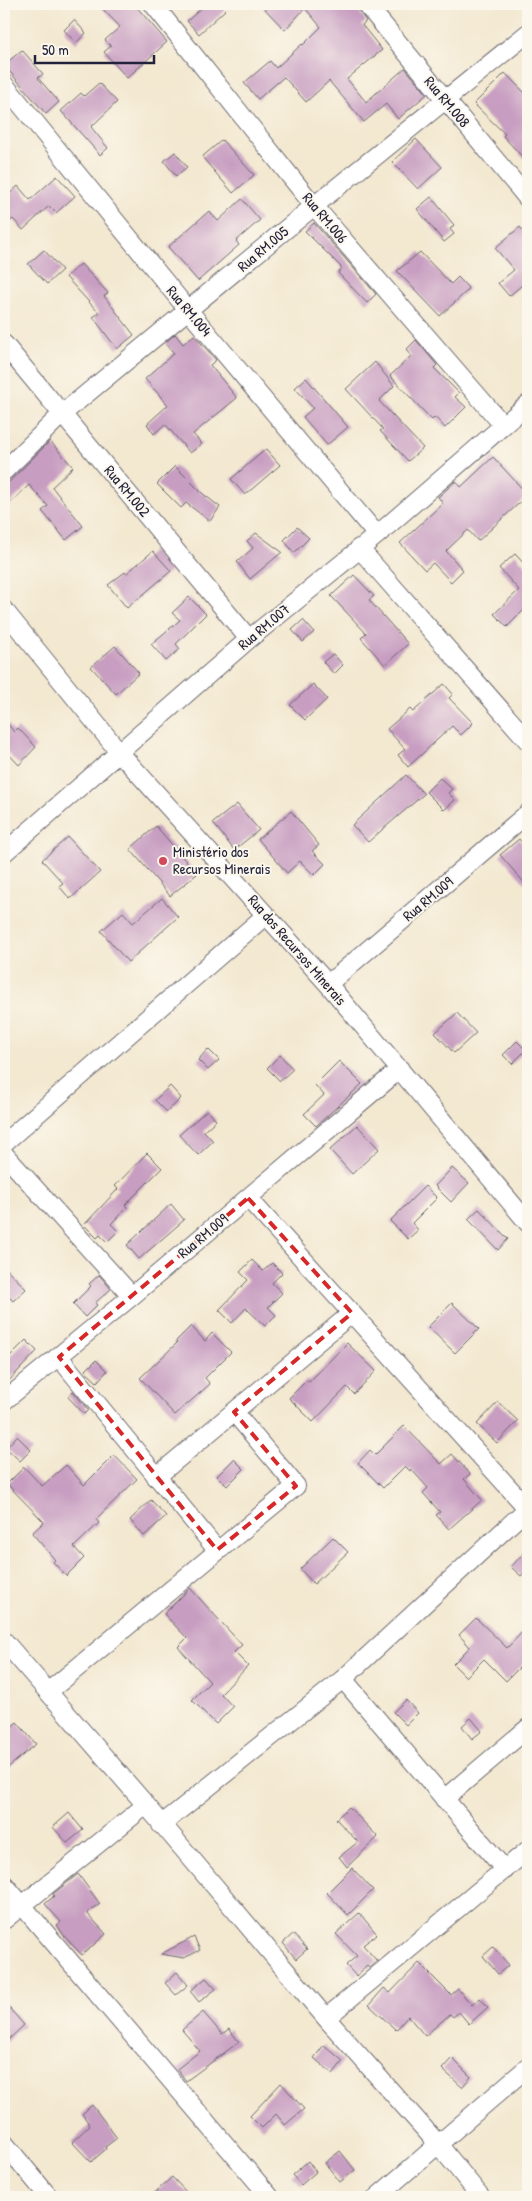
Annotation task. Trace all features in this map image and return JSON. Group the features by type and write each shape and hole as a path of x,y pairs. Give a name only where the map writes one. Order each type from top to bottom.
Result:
{"street":[{"name":"Rua RM.006","path":"153,4 314,206 504,426"},
{"name":"Rua RM.008","path":"366,4 528,199"},
{"name":"Rua RM.005","path":"4,471 62,414 314,206 528,33"},
{"name":"Rua RM.004","path":"4,84 188,310 377,535"},
{"name":"Rua RM.002","path":"4,344 249,639"},
{"name":"Rua RM.007","path":"4,853 249,639 377,535 528,404"},
{"path":"359,548 528,741"},
{"name":"Rua dos Recursos Minerais","path":"4,610 120,753 328,984 528,1223"},
{"name":"Rua RM.009","path":"328,984 528,813"},
{"path":"4,1143 266,915"},
{"name":"Rua RM.009","path":"4,1401 132,1296 400,1068"},
{"path":"4,1154 132,1296"},
{"path":"161,1825 343,1679 528,1508 248,1198"},
{"path":"156,1477 352,1313"},
{"path":"59,1357 217,1550"},
{"path":"48,1692 296,1486 234,1412"},
{"path":"4,1641 326,2018 438,2144 481,2197"},
{"path":"343,1679 504,1870"},
{"path":"444,1799 528,1728"},
{"path":"4,1920 146,1805"},
{"path":"326,2018 528,1850"},
{"path":"4,1884 270,2197"},
{"path":"377,2197 528,2067"},
{"path":"4,2143 49,2197"}],"highlighted area":[{"path":"248,1198 352,1313 234,1412 296,1486 217,1550 59,1357"}],"building":[{"path":"98,4 134,4 167,42 127,78 104,52 111,46 105,40 120,27"},
{"path":"206,4 219,4 225,10 199,34 187,21"},
{"path":"260,4 356,4 366,21 362,25 382,50 347,79 366,102 405,68 427,94 398,119 386,104 364,122 329,81 306,102 284,77 258,99 244,83 270,61 276,68 321,27 305,8 285,30"},
{"path":"74,20 86,33 76,43 64,30"},
{"path":"22,50 43,74 38,78 59,102 46,114 4,65"},
{"path":"505,73 528,96 528,163 503,136 505,134 474,104"},
{"path":"99,83 117,102 91,127 108,148 100,155 61,111 81,93 84,96"},
{"path":"416,139 442,167 418,189 392,162"},
{"path":"222,140 254,175 233,193 202,157"},
{"path":"175,152 187,167 176,176 164,161"},
{"path":"57,176 75,196 56,213 49,206 23,230 13,219 4,227 4,199 18,186 30,200"},
{"path":"431,197 454,225 450,229 454,234 444,242 417,209"},
{"path":"242,199 260,220 236,241 239,245 198,281 168,247 209,211 218,221"},
{"path":"314,223 376,294 367,303 338,273 342,268 305,231"},
{"path":"520,227 528,237 528,280 509,296 498,283 514,270 495,248"},
{"path":"44,250 62,270 47,284 28,264"},
{"path":"420,252 451,284 458,277 469,289 440,316 397,271"},
{"path":"81,264 108,293 104,296 134,335 117,349 93,317 99,313 66,277"},
{"path":"175,334 183,344 194,335 216,360 210,365 237,398 193,434 202,444 190,453 165,424 154,434 147,424 168,405 145,379 174,353 165,343"},
{"path":"416,340 437,365 434,368 459,393 455,397 466,407 445,428 435,417 432,420 390,376 411,356 406,350"},
{"path":"375,362 394,386 379,401 423,448 408,461 380,431 383,429 346,389"},
{"path":"306,378 348,427 327,445 303,417 313,408 295,388"},
{"path":"50,441 73,467 52,487 83,526 66,540 42,511 48,506 29,485 4,509 4,487"},
{"path":"266,449 280,465 245,495 231,479"},
{"path":"493,457 528,495 478,541 468,530 446,551 463,570 451,582 433,563 425,570 400,543 443,503 438,497 456,481 461,487"},
{"path":"175,466 202,493 220,507 210,521 186,503 181,508 157,484"},
{"path":"297,527 309,538 294,553 284,540"},
{"path":"256,533 282,552 250,579 237,562 253,548 247,541"},
{"path":"153,551 171,571 127,608 108,585 125,572 126,574"},
{"path":"515,554 528,568 528,606 507,627 494,614 519,590 499,568"},
{"path":"354,575 374,596 369,600 408,644 385,665 361,638 366,633 331,596"},
{"path":"189,597 206,614 176,644 180,649 166,661 151,644 180,620 172,613"},
{"path":"303,620 314,632 303,642 292,630"},
{"path":"115,646 139,673 116,694 91,667"},
{"path":"333,654 343,665 334,674 323,662"},
{"path":"313,684 327,699 305,720 290,705"},
{"path":"444,684 453,694 449,698 473,723 461,735 452,726 408,767 398,755 405,749 387,729 410,709 413,712"},
{"path":"4,719 14,732 18,728 36,747 19,765 4,749"},
{"path":"406,775 424,794 368,842 352,825"},
{"path":"440,778 452,789 448,793 455,800 444,810 426,792"},
{"path":"237,804 259,830 234,850 213,823"},
{"path":"291,811 319,845 312,851 325,864 314,875 300,861 287,873 258,839"},
{"name":"Ministério dos Recursos Minerais","path":"156,826 197,874 170,896 130,849"},
{"path":"68,837 100,872 70,899 59,886 63,883 42,860"},
{"path":"519,839 528,849 528,887 500,855"},
{"path":"162,898 178,917 128,962 101,931 123,912 133,923"},
{"path":"457,1013 476,1033 454,1053 435,1033"},
{"path":"517,1041 526,1050 512,1064 503,1055"},
{"path":"208,1049 219,1060 208,1070 198,1060"},
{"path":"280,1055 293,1069 280,1081 267,1068"},
{"path":"339,1061 362,1084 316,1126 304,1114 324,1095 315,1085"},
{"path":"170,1086 181,1098 167,1112 155,1100"},
{"path":"207,1110 216,1120 204,1131 213,1141 198,1155 179,1135"},
{"path":"357,1125 379,1149 352,1174 330,1150"},
{"path":"147,1153 162,1168 125,1205 127,1207 111,1224 118,1231 107,1242 100,1235 97,1238 84,1225 118,1189 115,1186"},
{"path":"452,1168 469,1183 451,1202 435,1186"},
{"path":"425,1186 437,1198 412,1223 418,1230 408,1239 390,1221"},
{"path":"171,1204 184,1220 139,1259 127,1245"},
{"path":"479,1209 508,1239 498,1250 468,1219"},
{"path":"252,1260 263,1271 272,1263 282,1273 272,1283 282,1293 268,1307 276,1315 265,1326 246,1308 232,1323 219,1310 248,1280 240,1272"},
{"path":"4,1266 26,1289 13,1301 4,1292"},
{"path":"99,1275 111,1289 95,1303 97,1305 85,1317 73,1304"},
{"path":"452,1303 479,1329 455,1353 428,1327"},
{"path":"191,1326 205,1341 212,1333 231,1352 205,1378 210,1384 175,1415 140,1378 177,1343 176,1341"},
{"path":"26,1340 37,1351 4,1386 4,1362"},
{"path":"347,1343 376,1371 354,1394 347,1387 313,1422 289,1398 307,1380 309,1382"},
{"path":"96,1360 107,1371 97,1382 85,1371"},
{"path":"73,1391 88,1410 84,1414 68,1397"},
{"path":"498,1402 518,1421 497,1443 477,1424"},
{"path":"404,1426 441,1464 452,1454 470,1474 464,1479 482,1500 449,1529 436,1515 440,1512 423,1493 428,1488 411,1469 410,1471 405,1466 383,1488 358,1463 370,1450 375,1455"},
{"path":"17,1436 31,1450 20,1461 6,1448"},
{"path":"114,1455 137,1479 96,1519 99,1523 74,1547 84,1558 66,1576 53,1562 55,1560 32,1533 44,1522 7,1484 24,1467 42,1486 66,1465 84,1485"},
{"path":"234,1459 244,1469 227,1486 217,1476"},
{"path":"151,1500 166,1516 144,1536 130,1520"},
{"path":"333,1537 348,1552 314,1584 300,1569"},
{"path":"528,1548 528,1569 521,1576 511,1567"},
{"path":"190,1588 242,1645 234,1652 248,1666 221,1694 233,1707 216,1724 192,1700 210,1682 178,1647 187,1638 164,1614"},
{"path":"476,1618 507,1648 528,1626 528,1659 506,1681 484,1659 466,1677 453,1664 470,1647 459,1635"},
{"path":"406,1700 418,1713 406,1725 393,1712"},
{"path":"471,1718 482,1731 472,1739 462,1726"},
{"path":"17,1722 36,1744 4,1771 4,1733"},
{"path":"349,1807 378,1837 347,1867 339,1857 358,1842 336,1819"},
{"path":"69,1813 83,1830 67,1843 53,1827"},
{"path":"352,1868 373,1890 348,1915 327,1893"},
{"path":"78,1874 100,1904 87,1913 106,1934 82,1955 65,1937 57,1925 61,1922 45,1904 54,1896 53,1894"},
{"path":"359,1913 377,1934 363,1945 377,1961 369,1968 367,1966 356,1976 346,1965 357,1956 336,1934"},
{"path":"293,1934 307,1949 296,1959 283,1943"},
{"path":"194,1937 200,1950 184,1958 161,1954"},
{"path":"493,1947 509,1965 498,1974 483,1956"},
{"path":"419,1963 451,1995 458,1989 472,2005 480,1998 488,2007 469,2024 459,2012 453,2017 450,2014 425,2036 408,2016 396,2030 369,2005 384,1988 390,1993"},
{"path":"177,1972 188,1985 176,1995 165,1983"},
{"path":"206,1978 216,1989 199,2002 190,1991"},
{"path":"4,2002 24,2025 4,2044"},
{"path":"203,2012 222,2034 229,2029 239,2042 186,2081 177,2069 200,2051 182,2030"},
{"path":"324,2045 343,2061 333,2074 314,2058"},
{"path":"452,2058 471,2077 462,2087 442,2069"},
{"path":"281,2083 304,2109 285,2125 276,2114 262,2128 250,2116"},
{"path":"92,2105 117,2138 105,2147 106,2149 91,2162 72,2142 90,2125 82,2114"},
{"path":"340,2151 355,2170 340,2182 325,2163"},
{"path":"308,2161 316,2172 301,2185 292,2175"},
{"path":"172,2177 191,2197 150,2197"}],"place":[{"name":"Ministério dos Recursos Minerais","path":"163,861"}]}
